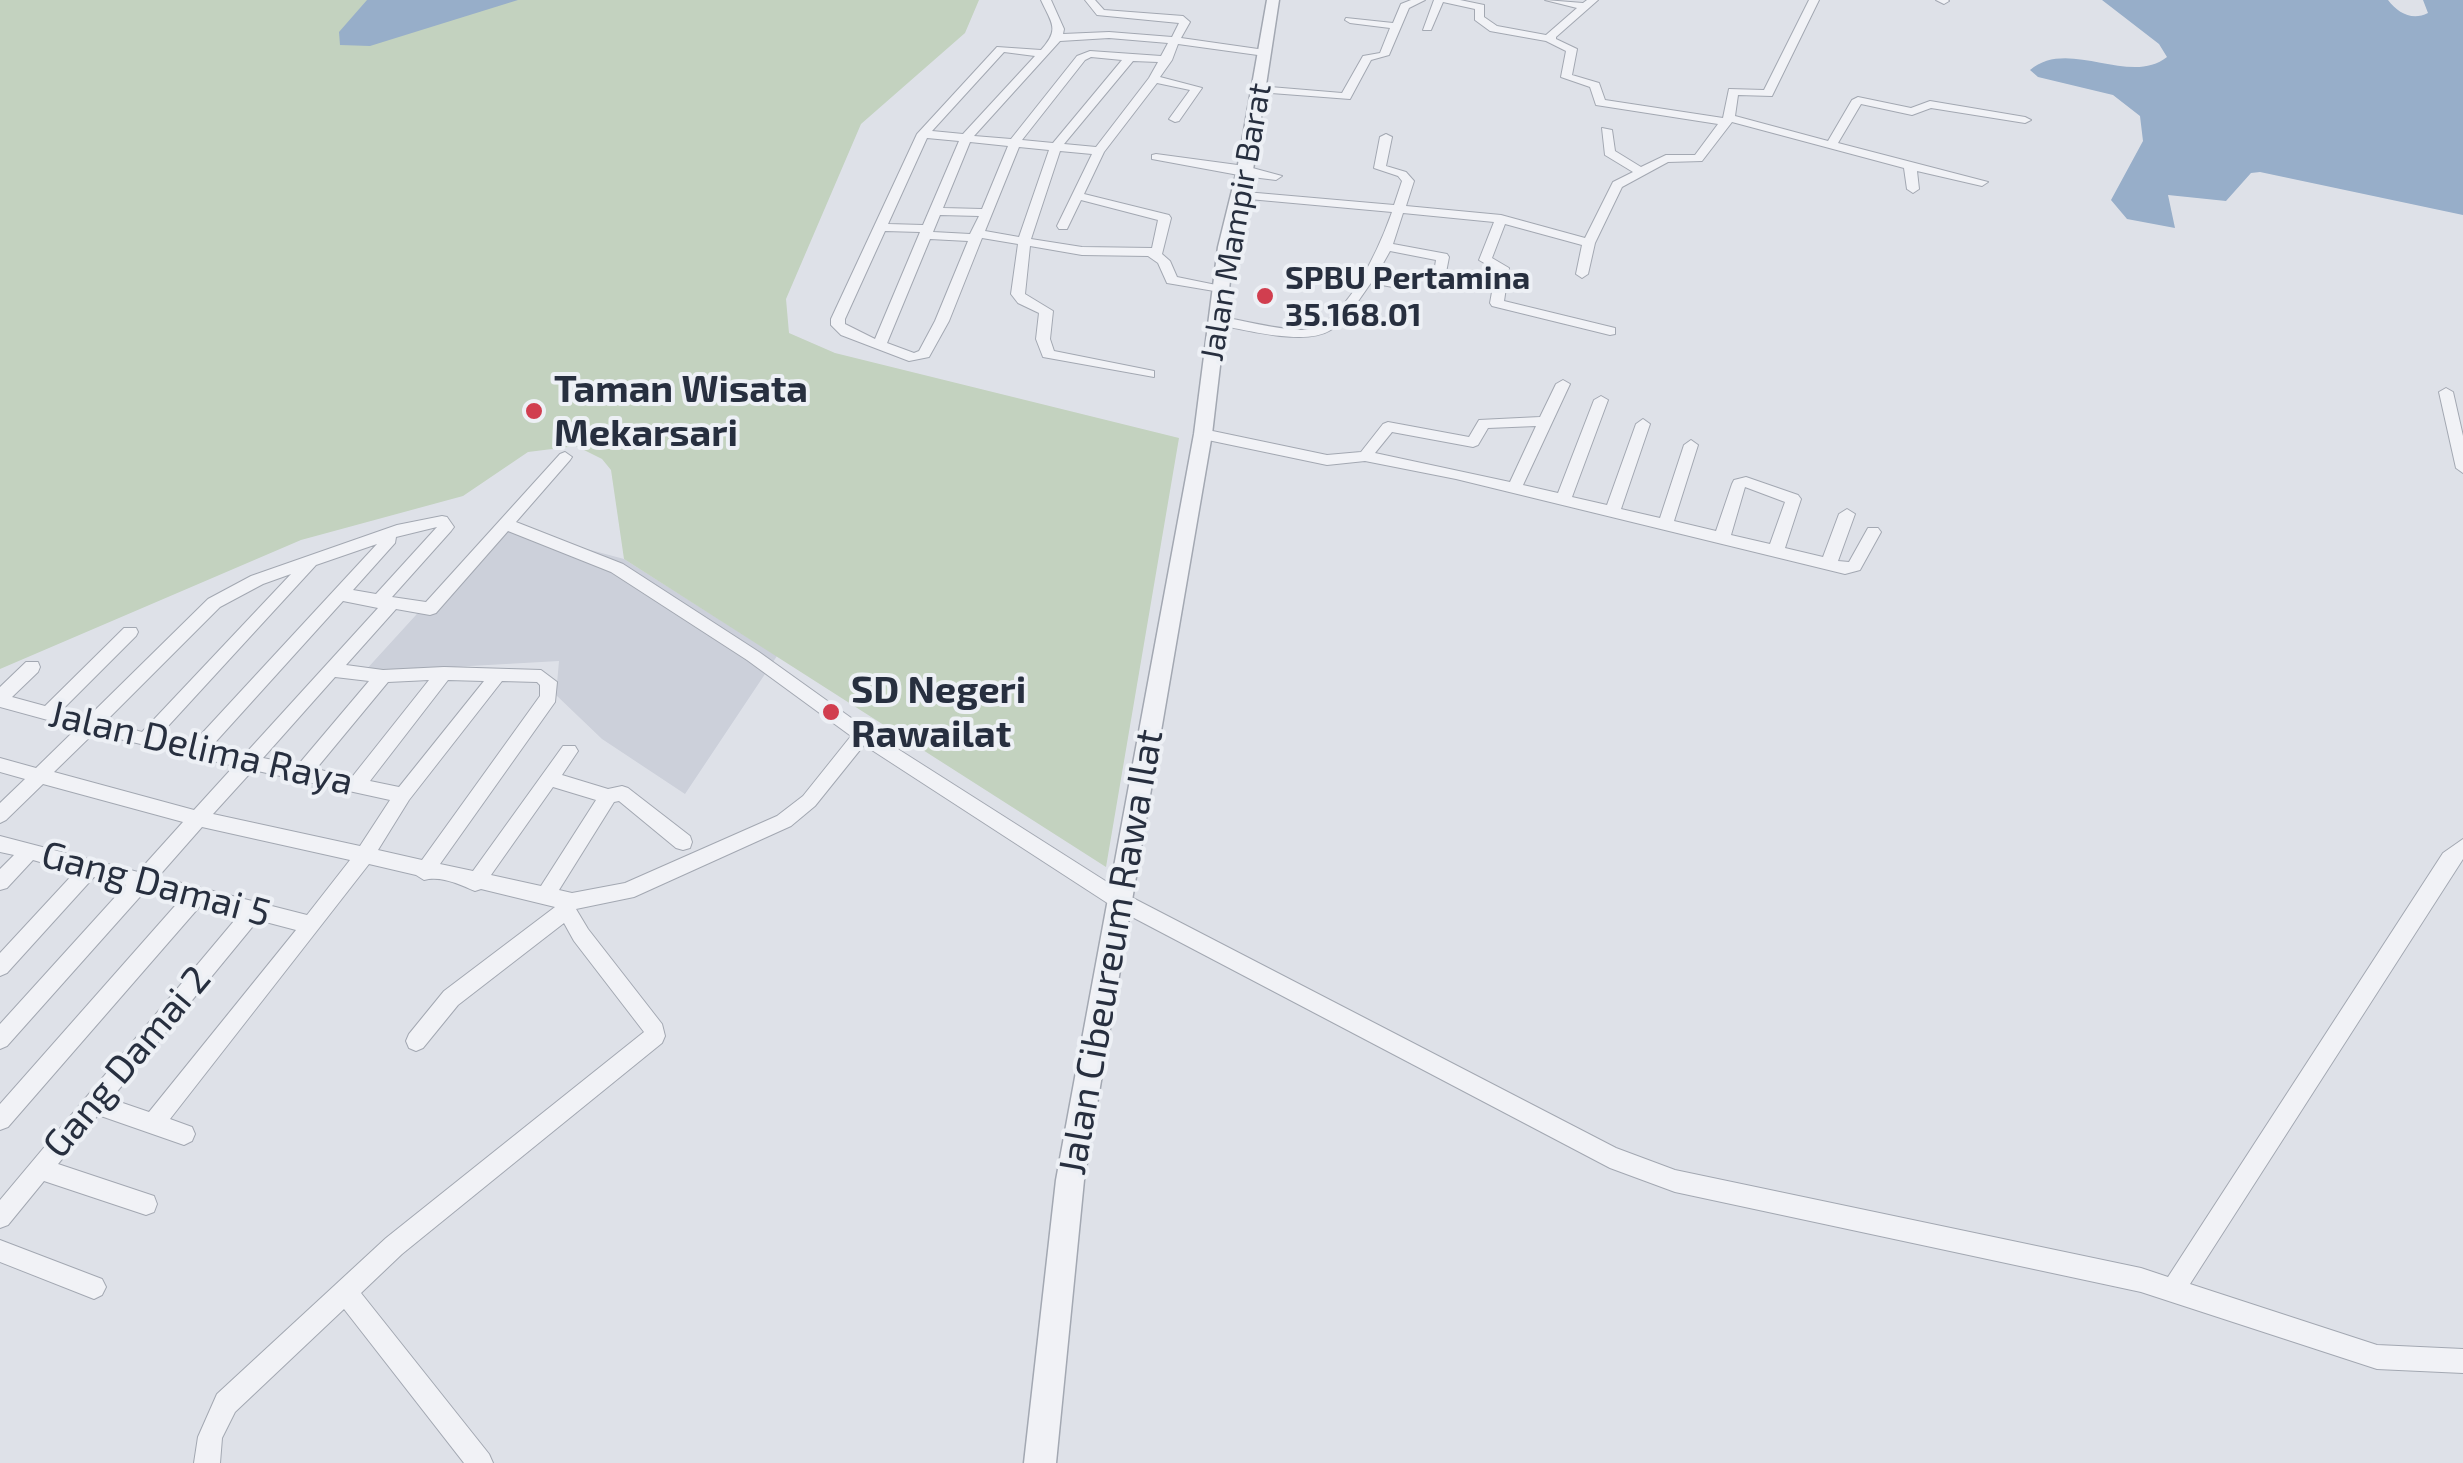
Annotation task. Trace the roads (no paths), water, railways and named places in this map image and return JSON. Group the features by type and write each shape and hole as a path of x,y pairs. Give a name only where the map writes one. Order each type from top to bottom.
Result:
{"street":[{"path":"1046,0 1058,34"},
{"path":"1063,226 1099,151 1167,60 1184,20 1101,13 1090,0"},
{"name":"Jalan Mampir Barat","path":"1202,439 1216,320 1272,0"},
{"path":"1258,88 1346,96 1365,62 1384,55 1406,6 1420,0"},
{"path":"1427,28 1442,0 1480,7 1479,18 1494,30 1551,38 1590,4"},
{"path":"1550,0 1590,4"},
{"path":"1582,274 1589,244 1614,188 1666,158 1698,159 1728,120 1733,91 1768,94 1814,0"},
{"path":"1350,20 1396,26"},
{"path":"879,346 965,139 1058,34 1176,39 1265,50"},
{"path":"1551,38 1551,42 1572,49 1566,78 1595,85 1600,104 1728,120 1982,182"},
{"path":"1042,53 1001,48 923,134 837,322 846,332 914,358 926,352 1015,142 1084,56 1167,60"},
{"path":"1130,57 1056,147 1025,238 1018,294 1046,311 1043,338 1048,354 1148,374"},
{"path":"1154,80 1197,88 1176,119"},
{"path":"1831,146 1858,100 1912,112 1930,104 2025,120"},
{"path":"1606,130 1605,148 1609,153 1642,172"},
{"path":"923,134 1099,151"},
{"path":"1216,320 1315,333 1334,321 1368,278 1386,247 1408,181 1402,174 1380,168 1386,137"},
{"path":"1156,157 1276,176"},
{"path":"1910,166 1913,190"},
{"path":"1238,194 1501,219 1589,244"},
{"path":"1080,196 1162,215 1166,221 1157,254 1172,280 1222,290"},
{"path":"937,211 984,214"},
{"path":"1501,219 1485,260 1502,268 1497,303 1610,331"},
{"path":"880,227 1025,238 1082,251 1113,249 1157,254"},
{"path":"1386,247 1443,257 1438,285"},
{"path":"1368,278 1404,287"},
{"path":"1514,489 1562,384"},
{"path":"2446,392 2463,468"},
{"path":"1563,500 1601,400"},
{"path":"1456,474 1484,423 1502,427 1524,420 1545,422"},
{"path":"1612,512 1642,424"},
{"path":"1365,456 1388,427 1473,442"},
{"path":"1202,439 1327,460 1365,456 1456,474 1845,568 1854,566 1873,532"},
{"name":"Jalan Cibeureum Rawa Ilat","path":"1040,1463 1070,1180 1136,910 1202,439"},
{"path":"1666,524 1691,445"},
{"path":"340,594 430,609 565,458"},
{"path":"1722,538 1740,484 1746,482 1793,500 1776,550"},
{"path":"1830,563 1847,514"},
{"path":"0,815 214,602 257,580 427,522 442,521 446,527 329,670 0,1039"},
{"path":"505,524 617,568 753,656 862,735 1136,910 1610,1157 1675,1181 1854,1216 2174,1289 2377,1357 2463,1361"},
{"path":"198,750 393,535"},
{"path":"145,740 312,562"},
{"path":"48,712 130,632"},
{"path":"0,699 32,667"},
{"path":"329,670 383,676 542,676 552,688 424,872"},
{"path":"357,784 444,673"},
{"path":"302,773 383,676"},
{"path":"154,1122 312,926 364,856 402,795 497,676"},
{"name":"Jalan Delima Raya","path":"0,699 145,740 402,795"},
{"path":"0,765 196,818 557,902 627,892 784,821 809,802 862,735"},
{"path":"475,883 569,751"},
{"path":"550,779 608,796 622,792 683,842"},
{"path":"416,1041 451,998 557,902 608,796"},
{"name":"Gang Damai 5","path":"0,844 312,926"},
{"path":"2174,1289 2450,859 2463,847"},
{"path":"0,882 30,851"},
{"path":"0,967 91,867"},
{"path":"0,1120 197,895"},
{"path":"207,1463 210,1438 226,1404 345,1290 655,1036 557,902"},
{"name":"Gang Damai 2","path":"0,1218 256,909"},
{"path":"92,1103 184,1134"},
{"path":"38,1168 146,1204"},
{"path":"0,1251 94,1287"},
{"path":"345,1290 480,1463"}],"water":[{"path":"367,0 518,0 370,46 340,45 339,32"},
{"path":"2102,0 2388,0 2401,12 2416,16 2428,13 2423,0 2463,0 2463,215 2260,172 2251,173 2226,201 2168,195 2175,228 2127,219 2111,200 2143,141 2140,116 2113,95 2038,77 2030,70 2045,61 2062,58 2135,67 2152,65 2167,57 2159,44"}],"place":[{"name":"SPBU Pertamina 35.168.01","path":"1265,296"},
{"name":"Taman Wisata Mekarsari","path":"534,411"},
{"name":"SD Negeri Rawailat","path":"831,712"}]}
